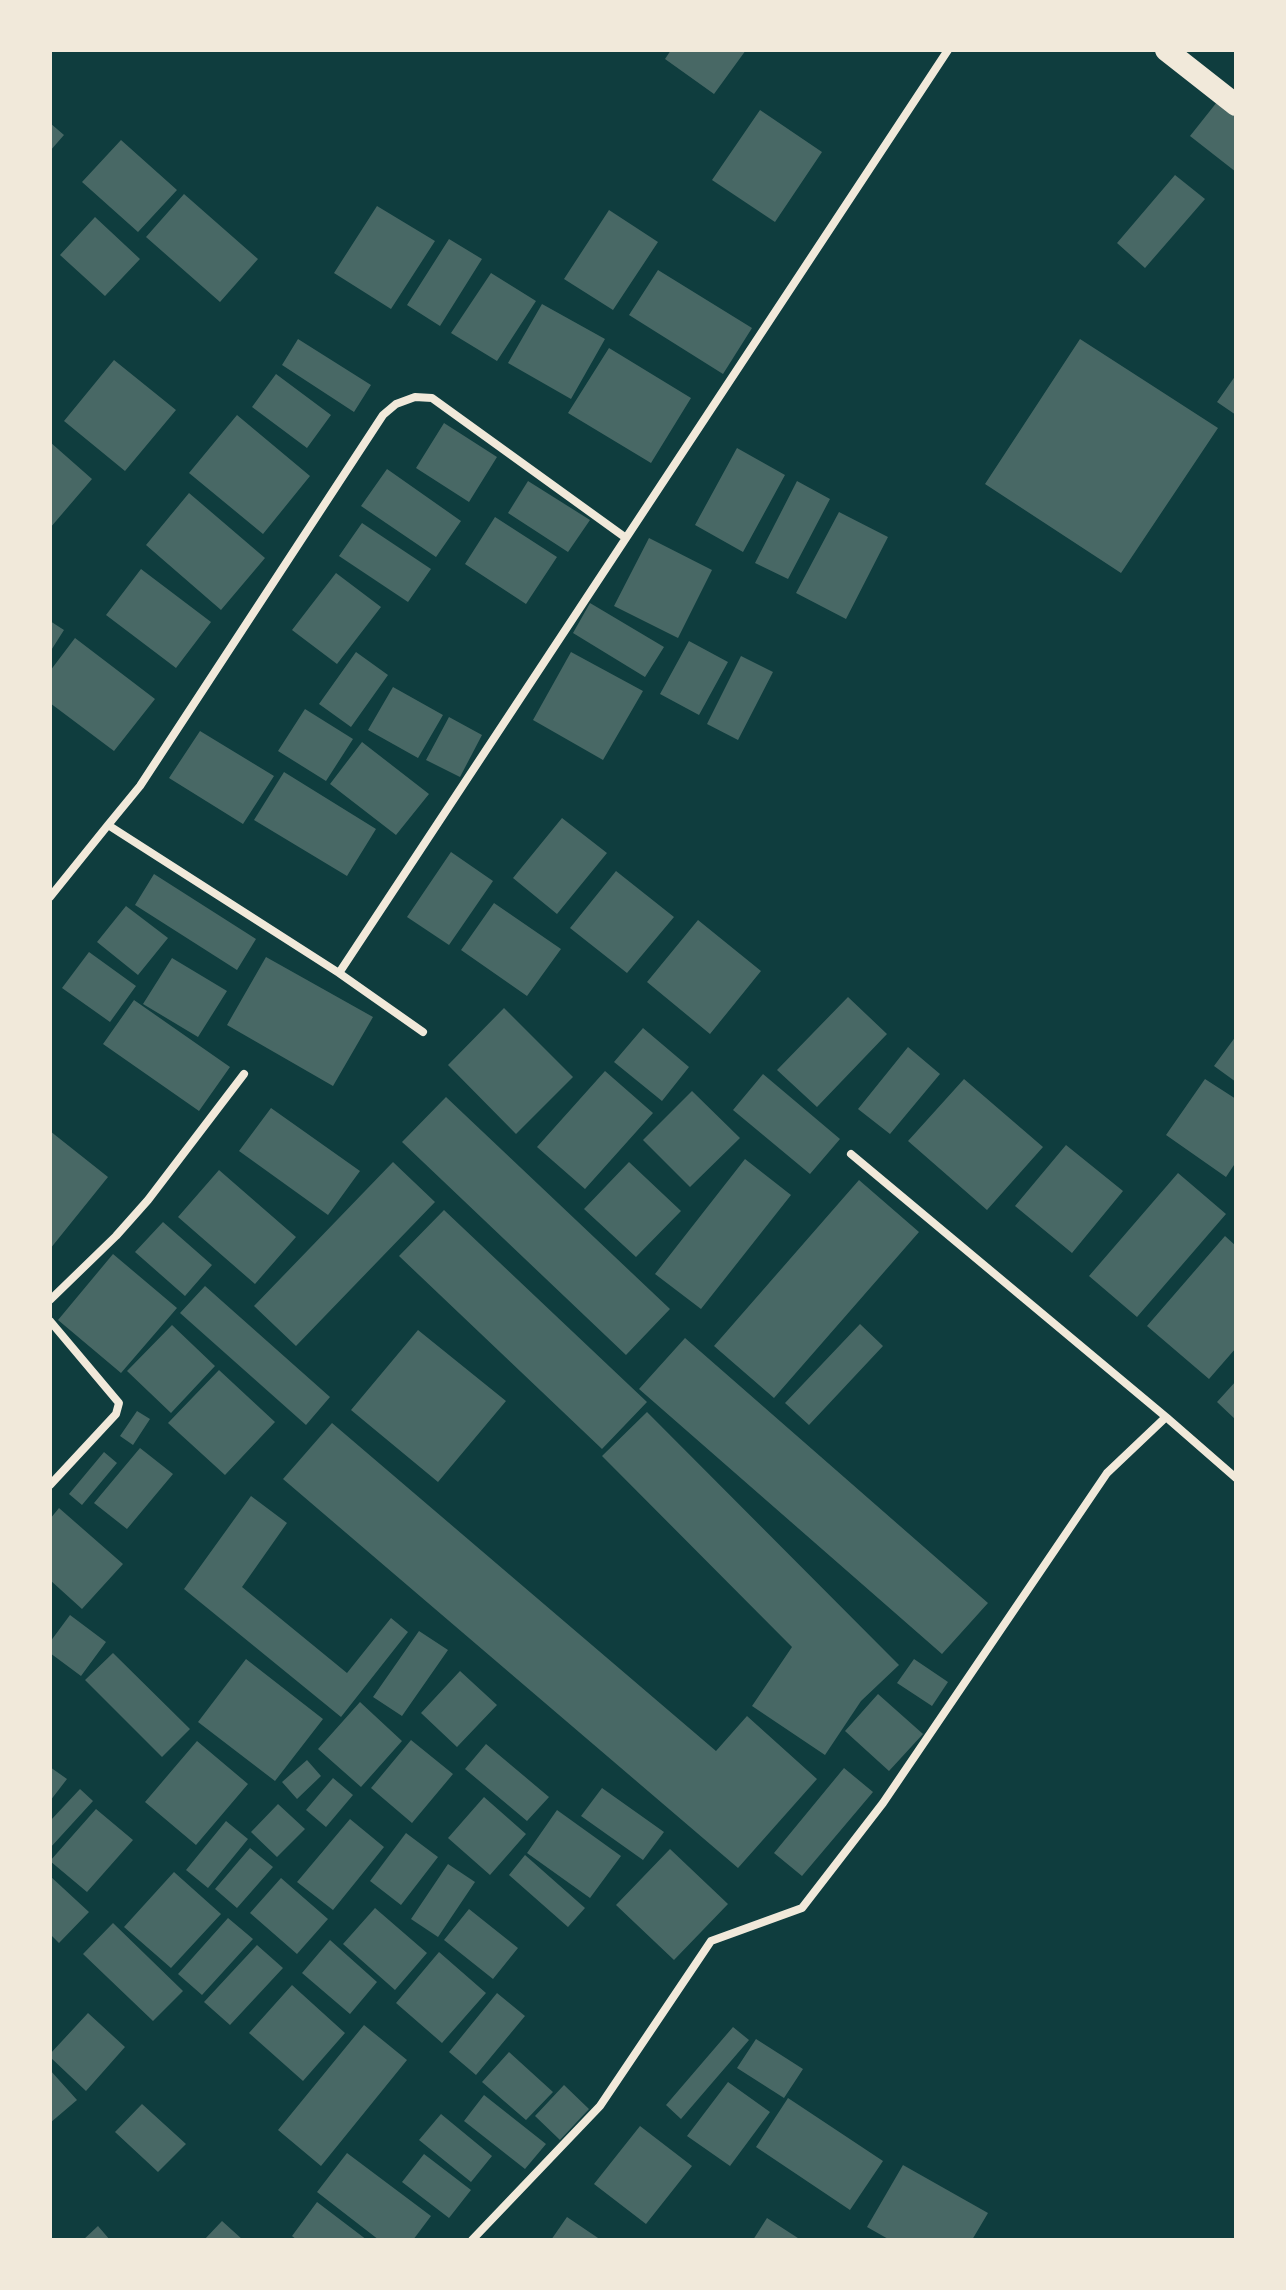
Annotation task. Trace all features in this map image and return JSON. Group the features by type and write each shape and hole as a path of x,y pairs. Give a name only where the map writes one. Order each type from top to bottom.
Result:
{"highway":[{"path":"1166,50 1236,105"}],"street":[{"path":"339,973 948,50"},
{"path":"50,897 140,786 383,415 396,404 415,397 432,398 626,538"},
{"path":"108,825 339,973 423,1032"},
{"path":"50,1300 148,1200 244,1074"},
{"path":"851,1154 1236,1478"},
{"path":"50,1321 119,1403 116,1414 50,1485"},
{"path":"472,2240 600,2106 711,1941 802,1908 883,1803 1107,1473 1166,1417"}],"building":[{"path":"671,50 746,50 714,94 665,59"},
{"path":"1217,102 1236,117 1236,172 1190,136"},
{"path":"760,110 822,152 775,222 712,180"},
{"path":"50,123 64,135 50,151"},
{"path":"121,140 177,190 138,232 82,182"},
{"path":"1175,175 1205,199 1145,268 1117,243"},
{"path":"184,194 258,259 220,302 146,237"},
{"path":"377,206 435,241 391,309 334,273"},
{"path":"609,210 658,242 613,310 564,279"},
{"path":"95,217 140,259 105,296 60,255"},
{"path":"449,239 482,259 440,326 407,305"},
{"path":"658,270 752,328 723,374 629,315"},
{"path":"491,273 536,301 497,361 451,333"},
{"path":"542,304 605,339 571,399 508,363"},
{"path":"298,339 371,385 354,412 282,365"},
{"path":"1080,339 1218,428 1121,573 985,484"},
{"path":"609,348 691,398 651,463 568,413"},
{"path":"114,360 176,410 125,471 64,421"},
{"path":"276,374 331,415 307,448 252,407"},
{"path":"1236,375 1236,415 1217,402"},
{"path":"237,415 310,476 263,534 189,473"},
{"path":"444,423 497,457 469,502 416,468"},
{"path":"50,442 92,479 50,528"},
{"path":"737,448 785,475 743,552 695,525"},
{"path":"387,469 461,521 436,557 361,506"},
{"path":"528,481 590,520 568,552 508,513"},
{"path":"797,481 830,499 788,579 755,563"},
{"path":"189,493 265,558 221,610 146,545"},
{"path":"839,512 888,537 846,619 796,593"},
{"path":"495,517 557,557 526,604 465,564"},
{"path":"362,523 431,569 408,602 339,556"},
{"path":"649,538 712,570 678,638 614,606"},
{"path":"141,569 211,622 176,668 106,615"},
{"path":"336,573 381,607 337,664 292,630"},
{"path":"590,603 664,647 645,677 573,633"},
{"path":"50,621 64,630 50,652"},
{"path":"75,638 155,699 114,751 50,703 50,671"},
{"path":"689,641 728,662 699,715 660,694"},
{"path":"356,652 388,675 351,727 319,704"},
{"path":"571,652 643,691 603,760 533,720"},
{"path":"741,656 773,672 738,740 707,724"},
{"path":"393,687 443,715 418,758 368,730"},
{"path":"305,709 353,739 326,781 278,751"},
{"path":"449,717 482,735 460,777 426,760"},
{"path":"200,731 274,776 243,824 169,778"},
{"path":"362,742 429,794 396,835 330,784"},
{"path":"284,772 376,829 347,876 254,820"},
{"path":"562,818 607,853 557,914 513,878"},
{"path":"451,852 493,881 449,945 407,917"},
{"path":"616,871 674,917 627,973 570,928"},
{"path":"154,874 256,939 237,970 135,905"},
{"path":"494,903 561,949 527,996 461,950"},
{"path":"126,906 168,938 138,975 97,942"},
{"path":"698,920 761,971 710,1034 647,982"},
{"path":"89,952 136,986 110,1022 62,988"},
{"path":"266,957 373,1017 333,1086 227,1025"},
{"path":"172,958 227,991 198,1037 143,1004"},
{"path":"848,997 887,1034 817,1107 777,1070"},
{"path":"134,1000 230,1067 199,1111 103,1044"},
{"path":"504,1008 573,1077 516,1134 448,1065"},
{"path":"643,1028 689,1067 662,1101 614,1062"},
{"path":"1236,1036 1236,1082 1214,1066"},
{"path":"908,1047 940,1074 890,1134 858,1109"},
{"path":"605,1071 653,1113 585,1189 537,1147"},
{"path":"763,1074 840,1139 810,1174 733,1110"},
{"path":"964,1079 1043,1147 987,1210 908,1141"},
{"path":"1205,1079 1236,1099 1236,1162 1226,1177 1166,1135"},
{"path":"692,1091 740,1138 690,1187 643,1140"},
{"path":"446,1097 670,1309 626,1355 402,1142"},
{"path":"271,1108 360,1171 328,1215 239,1151"},
{"path":"50,1131 108,1177 50,1249"},
{"path":"1066,1145 1123,1191 1072,1253 1015,1206"},
{"path":"745,1159 791,1195 701,1309 655,1274"},
{"path":"393,1162 435,1202 296,1346 254,1306"},
{"path":"629,1162 681,1211 636,1257 584,1209"},
{"path":"219,1170 296,1237 255,1284 178,1217"},
{"path":"1178,1173 1226,1214 1137,1317 1089,1276"},
{"path":"859,1180 919,1232 774,1398 714,1346"},
{"path":"444,1210 647,1402 602,1449 399,1256"},
{"path":"163,1222 212,1265 185,1296 135,1252"},
{"path":"1225,1236 1236,1246 1236,1348 1209,1379 1147,1326"},
{"path":"113,1254 177,1308 121,1373 58,1320"},
{"path":"205,1286 330,1397 306,1425 180,1313"},
{"path":"860,1324 883,1346 809,1425 785,1403"},
{"path":"172,1325 215,1366 171,1413 127,1371"},
{"path":"418,1330 506,1401 438,1482 351,1410"},
{"path":"685,1338 988,1603 942,1654 639,1389"},
{"path":"219,1370 275,1422 225,1475 168,1423"},
{"path":"1236,1381 1236,1420 1217,1402"},
{"path":"137,1411 150,1419 133,1445 120,1436"},
{"path":"647,1412 899,1665 861,1701 825,1755 752,1706 792,1647 602,1456"},
{"path":"332,1423 716,1751 747,1716 817,1779 738,1868 283,1479"},
{"path":"140,1448 173,1474 127,1529 94,1503"},
{"path":"104,1452 117,1463 82,1505 69,1494"},
{"path":"251,1496 287,1523 242,1587 347,1673 391,1618 408,1632 341,1717 184,1589"},
{"path":"59,1508 123,1564 82,1609 50,1580 50,1519"},
{"path":"70,1615 106,1642 81,1676 50,1653 50,1642"},
{"path":"419,1631 448,1650 402,1716 373,1697"},
{"path":"113,1653 190,1729 162,1757 85,1680"},
{"path":"246,1659 323,1719 275,1781 198,1722"},
{"path":"914,1659 948,1682 932,1706 897,1683"},
{"path":"460,1671 497,1705 457,1747 421,1713"},
{"path":"878,1694 923,1734 889,1771 845,1731"},
{"path":"360,1702 402,1741 361,1787 318,1749"},
{"path":"411,1740 453,1774 412,1823 371,1788"},
{"path":"197,1741 248,1784 196,1845 145,1802"},
{"path":"486,1744 549,1797 527,1821 465,1769"},
{"path":"307,1760 321,1776 297,1799 282,1782"},
{"path":"50,1767 67,1779 50,1801"},
{"path":"844,1768 873,1792 802,1876 774,1853"},
{"path":"333,1778 353,1795 326,1827 306,1810"},
{"path":"602,1788 664,1832 643,1860 581,1816"},
{"path":"80,1789 93,1801 50,1848 50,1821"},
{"path":"484,1797 526,1834 490,1875 448,1838"},
{"path":"278,1804 305,1829 277,1857 251,1832"},
{"path":"96,1809 133,1840 87,1892 50,1861"},
{"path":"557,1810 621,1856 590,1898 527,1853"},
{"path":"350,1819 384,1847 333,1910 297,1882"},
{"path":"226,1821 248,1839 208,1888 186,1870"},
{"path":"406,1833 438,1857 401,1905 370,1881"},
{"path":"250,1848 273,1867 237,1908 215,1889"},
{"path":"670,1849 728,1904 674,1960 616,1905"},
{"path":"525,1855 585,1908 568,1927 509,1875"},
{"path":"448,1864 475,1882 438,1937 411,1919"},
{"path":"174,1872 221,1914 171,1968 124,1927"},
{"path":"50,1876 89,1912 59,1943 50,1934"},
{"path":"281,1878 328,1919 297,1954 250,1913"},
{"path":"375,1908 427,1953 395,1990 343,1944"},
{"path":"469,1909 518,1948 493,1979 444,1940"},
{"path":"228,1918 253,1939 202,1995 178,1974"},
{"path":"113,1923 183,1991 153,2021 83,1954"},
{"path":"330,1940 377,1982 350,2014 302,1973"},
{"path":"257,1945 283,1968 230,2025 204,2002"},
{"path":"439,1952 486,1993 442,2043 396,2003"},
{"path":"292,1985 345,2033 303,2081 249,2033"},
{"path":"497,1993 525,2016 476,2075 449,2052"},
{"path":"88,2013 125,2047 86,2091 50,2054"},
{"path":"364,2025 407,2060 321,2166 278,2130"},
{"path":"733,2027 749,2040 681,2119 666,2105"},
{"path":"756,2039 803,2069 784,2098 737,2068"},
{"path":"509,2052 553,2092 526,2120 482,2082"},
{"path":"50,2070 77,2100 50,2123"},
{"path":"728,2082 770,2112 730,2166 687,2136"},
{"path":"564,2085 589,2109 560,2140 535,2116"},
{"path":"484,2095 546,2144 525,2169 464,2121"},
{"path":"788,2098 883,2161 850,2210 756,2147"},
{"path":"142,2104 186,2144 158,2172 115,2132"},
{"path":"441,2114 492,2156 471,2182 419,2140"},
{"path":"640,2126 692,2166 646,2224 594,2184"},
{"path":"347,2153 431,2216 413,2240 379,2240 317,2192"},
{"path":"424,2154 471,2190 449,2218 402,2182"},
{"path":"903,2165 988,2213 972,2240 890,2240 867,2227"},
{"path":"317,2202 367,2240 297,2240 292,2236"},
{"path":"567,2217 601,2240 551,2240"},
{"path":"767,2218 801,2240 753,2240"},
{"path":"222,2221 243,2240 204,2240"},
{"path":"98,2226 110,2240 83,2240"}]}
